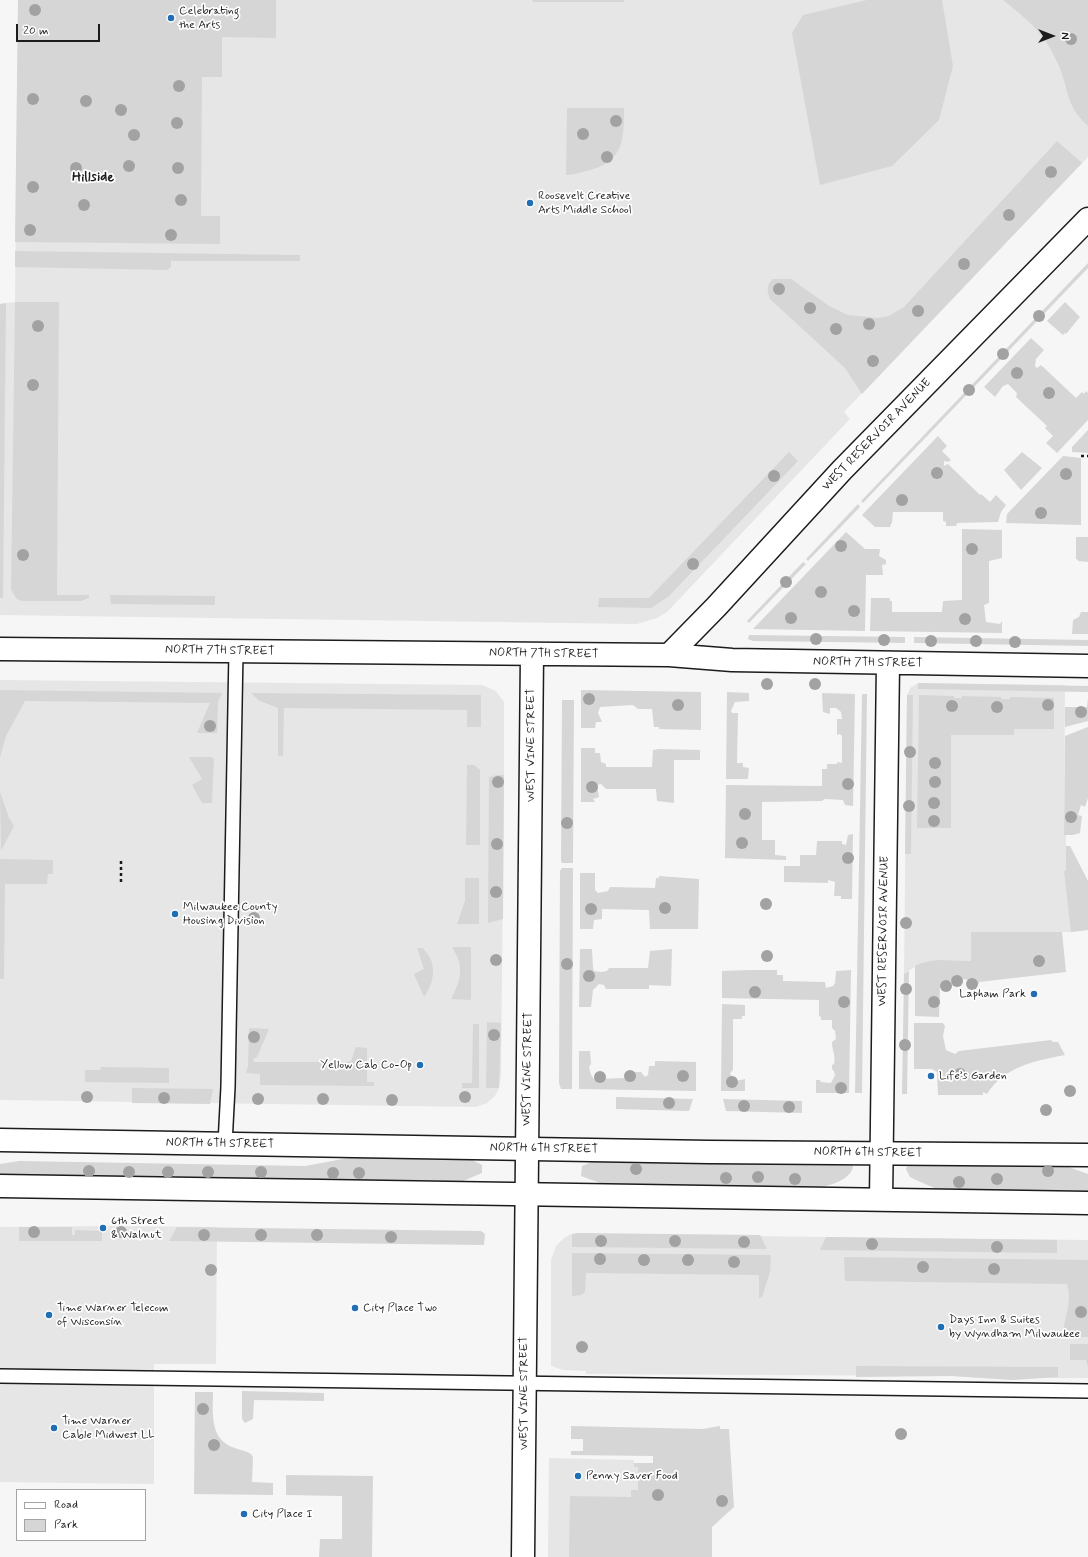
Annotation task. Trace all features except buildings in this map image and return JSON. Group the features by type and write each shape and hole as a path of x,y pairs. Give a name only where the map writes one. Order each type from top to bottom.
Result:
{"street":[{"name":"WEST RESERVOIR AVENUE","path":"669,655 716,607 842,470 1088,219"},
{"name":"NORTH 7TH STREET","path":"0,649 669,655 732,660 1088,666"},
{"name":"WEST VINE STREET","path":"523,1557 532,654"},
{"name":"WEST RESERVOIR AVENUE","path":"881,1199 888,663"},
{"name":"NORTH 6TH STREET","path":"0,1140 709,1152 1088,1155"},
{"path":"0,1186 1088,1203"}],"lane":[{"path":"225,1144 228,1087 236,651"},
{"path":"0,1376 1088,1391"}],"path":[{"path":"1081,456 1088,456"},
{"path":"121,861 121,883"}],"shaded area":[{"path":"18,0 1088,0 1088,157 844,412 850,419 667,612 657,618 637,624 0,615 0,304 15,302"},
{"path":"0,680 482,685 496,691 504,702 504,775 501,1074 499,1088 495,1096 487,1103 476,1107 0,1100"},
{"path":"918,683 1065,685 1064,834 1066,835 1066,846 1070,846 1088,881 1088,930 1071,932 971,932 971,961 936,960 921,963 904,974 907,695 911,687"},
{"path":"0,1227 217,1227 216,1364 154,1364 154,1484 0,1482"},
{"path":"571,1234 1088,1240 1088,1378 1024,1378 1013,1380 952,1376 586,1374 586,1371 563,1370 551,1366 551,1260 556,1246 564,1238"},
{"path":"549,1458 634,1460 634,1465 703,1466 706,1557 548,1557"}],"green space":[{"path":"18,0 276,0 276,38 222,37 222,77 202,77 201,216 220,216 220,244 15,242"},
{"path":"532,0 624,0 624,2 533,2"},
{"path":"867,0 942,0 953,66 939,120 892,166 820,185 792,33 803,15"},
{"path":"1003,0 1088,0 1088,126 1080,118 1071,104 1062,73 1053,53 1042,35 1029,21"},
{"path":"567,108 624,108 620,147 610,161 590,170 566,175"},
{"path":"1057,141 1082,163 862,394 845,368 770,299 768,288 773,279 791,279 829,306 848,315 878,318 889,316 904,307"},
{"path":"15,251 300,255 300,261 171,261 171,267 167,270 15,267"},
{"path":"1088,263 1088,268 863,503 861,501"},
{"path":"15,302 59,302 57,595 89,595 89,598 81,601 22,601 17,599 11,590"},
{"path":"1065,302 1080,317 1066,334 1065,333 1063,335 1047,321"},
{"path":"6,303 3,598 0,598 0,304"},
{"path":"1031,338 1044,350 1036,359 1035,366 1037,368 1041,365 1076,398 1082,392 1084,394 1086,391 1088,393 1088,420 1057,453 1046,443 1053,436 1045,428 1047,426 1016,397 1017,393 1008,384 1003,386 995,397 984,387"},
{"path":"1088,430 1088,453 1072,452 1072,447"},
{"path":"938,436 947,446 942,451 951,460 948,462 944,461 944,466 948,464 980,495 981,494 990,502 996,495 1006,505 1001,512 998,522 957,523 956,526 946,526 946,522 943,521 943,512 893,512 890,527 875,527 862,515"},
{"path":"789,452 798,461 669,596 651,608 598,607 599,598 649,598"},
{"path":"1022,452 1042,468 1021,490 1004,470"},
{"path":"1063,456 1081,458 1081,525 1006,523 1007,514"},
{"path":"858,504 860,507 808,561 806,559"},
{"path":"962,529 1002,530 1002,558 989,561 989,603 984,605 986,622 1000,624 1002,621 1002,633 870,631 871,598 890,598 890,601 892,601 892,612 942,612 943,601 962,600"},
{"path":"846,532 865,549 880,549 879,556 886,560 886,564 882,565 883,575 866,575 865,631 753,629"},
{"path":"1076,537 1088,537 1088,562 1078,561 1076,559"},
{"path":"803,562 806,564 749,623 747,621"},
{"path":"110,595 215,596 215,605 111,604"},
{"path":"1081,612 1088,612 1088,634 1072,634 1073,620 1079,617"},
{"path":"749,635 905,637 905,643 753,641 748,639"},
{"path":"914,637 1088,640 1088,646 914,643"},
{"path":"918,683 1088,686 1088,692 918,689"},
{"path":"0,690 222,693 218,702 217,733 197,733 210,703 25,701 6,736 0,757"},
{"path":"581,690 701,692 701,730 659,729 659,727 654,727 652,709 638,709 633,705 600,707 598,713 602,722 596,722 595,728 581,728"},
{"path":"727,692 749,693 749,701 735,702 731,711 732,713 738,713 737,763 743,763 743,767 749,768 748,779 726,779"},
{"path":"251,693 481,695 481,727 467,727 467,710 284,708 283,756 278,756 278,708 258,700"},
{"path":"822,693 855,694 853,806 845,805 843,800 825,799 822,801 762,802 762,840 775,840 775,855 786,856 786,860 725,858 726,785 822,786 822,769 827,769 827,764 837,764 837,762 842,763 842,736 840,734 837,735 837,719 842,719 841,712 836,708 830,708 830,714 823,712"},
{"path":"862,694 867,694 862,1093 855,1093"},
{"path":"907,695 913,695 911,854 905,854"},
{"path":"919,695 954,696 954,698 962,698 962,696 1001,697 1001,699 1010,699 1010,697 1054,698 1054,729 1014,729 1014,735 951,735 951,828 917,828"},
{"path":"1088,698 1088,721 1065,727 1065,707 1087,707"},
{"path":"562,700 574,700 573,863 562,863 561,861"},
{"path":"1088,727 1088,798 1085,807 1081,805 1078,815 1082,816 1080,833 1064,835 1065,736"},
{"path":"581,748 595,748 595,753 600,753 601,762 606,764 606,767 652,767 653,750 659,749 700,750 700,760 674,760 674,803 657,801 656,789 606,789 601,784 597,785 599,797 593,799 595,802 581,802"},
{"path":"189,757 211,757 214,759 212,803 202,803 192,785 202,779"},
{"path":"467,765 474,765 480,770 480,845 466,845"},
{"path":"504,775 503,919 488,923 489,777"},
{"path":"0,792 9,818 14,826 1,851"},
{"path":"853,834 852,899 841,899 841,896 834,896 835,882 828,880 828,883 784,882 784,866 800,866 800,855 816,855 817,841 842,841 842,844 846,845 848,835"},
{"path":"1066,846 1070,846 1088,881 1088,930 1071,932 1064,871 1066,871"},
{"path":"0,859 53,860 53,874 48,874 47,884 5,884 4,979 0,979"},
{"path":"562,868 573,868 572,1089 561,1089 559,1083 560,871"},
{"path":"580,873 595,873 595,890 598,893 608,891 610,887 655,888 656,878 659,878 659,876 699,879 698,929 650,929 649,910 602,909 602,919 594,920 593,929 580,929"},
{"path":"465,878 479,878 479,924 457,924 465,901"},
{"path":"971,932 1062,932 1066,972 979,982 979,984 974,981 964,979 950,981 940,986 939,1017 915,1016 915,966 935,960 971,961"},
{"path":"452,947 471,947 471,1000 451,999 457,986 460,973 459,961"},
{"path":"417,948 422,948 427,953 433,965 431,985 424,997 414,974 424,969"},
{"path":"580,949 592,949 594,971 601,972 607,971 609,968 648,968 650,951 672,949 671,986 649,985 649,989 606,989 604,985 599,984 593,990 591,1007 579,1007"},
{"path":"777,970 777,975 783,975 783,981 825,982 826,988 833,986 835,983 836,971 851,970 849,1093 816,1093 816,1080 831,1083 835,1075 832,1069 835,1058 832,1042 836,1039 835,1031 832,1028 832,1020 821,1020 821,1017 819,1016 819,1000 722,998 722,971"},
{"path":"909,971 907,1094 902,1094 904,974"},
{"path":"722,1004 745,1005 745,1016 742,1016 742,1019 733,1019 733,1070 730,1073 736,1081 745,1079 745,1091 721,1091"},
{"path":"487,1022 501,1023 499,1088 486,1088"},
{"path":"914,1023 943,1023 945,1026 943,1036 946,1050 955,1054 959,1051 1051,1040 1053,1042 1058,1042 1065,1055 1022,1066 1012,1071 994,1085 987,1094 983,1092 983,1095 938,1095 937,1072 932,1069 914,1069"},
{"path":"473,1024 479,1024 479,1088 462,1088 462,1083 472,1083"},
{"path":"249,1028 269,1029 257,1057 253,1059 254,1062 348,1062 351,1061 356,1047 367,1048 367,1082 374,1082 374,1086 260,1085 260,1074 246,1073 248,1066"},
{"path":"579,1051 590,1051 591,1064 589,1067 591,1075 594,1079 625,1078 626,1072 641,1072 645,1077 648,1075 649,1066 655,1066 655,1061 696,1062 696,1091 579,1089"},
{"path":"101,1067 169,1068 169,1083 85,1082 85,1070 100,1070"},
{"path":"132,1088 213,1089 210,1104 132,1103"},
{"path":"616,1097 693,1099 689,1111 616,1109"},
{"path":"723,1099 802,1101 802,1113 726,1111"},
{"path":"364,1155 466,1157 482,1165 482,1173 456,1184 10,1176 0,1174 0,1164 19,1161 305,1166"},
{"path":"594,1161 850,1162 853,1167 851,1172 842,1180 830,1185 813,1189 603,1184 581,1176 582,1166"},
{"path":"908,1163 1060,1164 1088,1174 1088,1193 939,1190 910,1177 906,1169"},
{"path":"19,1227 72,1227 72,1235 75,1235 75,1230 102,1231 102,1241 19,1241"},
{"path":"177,1227 481,1231 485,1234 484,1245 169,1241"},
{"path":"572,1234 760,1235 767,1249 572,1247"},
{"path":"826,1237 1057,1240 1057,1253 820,1250"},
{"path":"572,1253 771,1255 770,1272 762,1297 759,1298 759,1275 586,1273 585,1292 581,1295 572,1296"},
{"path":"844,1257 1088,1260 1088,1337 1063,1337 1069,1298 1067,1284 845,1281"},
{"path":"1070,1344 1088,1344 1088,1367 1086,1360 1070,1360"},
{"path":"856,1366 1058,1367 1058,1377 1013,1380 952,1376 856,1377"},
{"path":"242,1391 324,1393 324,1401 254,1400 253,1419 245,1423 242,1419"},
{"path":"195,1392 213,1392 213,1419 217,1433 228,1445 251,1454 253,1457 252,1482 273,1483 273,1495 194,1494"},
{"path":"571,1426 703,1429 720,1426 720,1429 729,1429 734,1507 712,1527 712,1557 569,1557 570,1496 631,1497 631,1490 638,1490 638,1467 634,1467 634,1463 653,1463 653,1456 571,1455 571,1451 583,1451 583,1439 571,1439"},
{"path":"286,1475 373,1476 372,1557 319,1557 320,1539 342,1539 342,1496 286,1495"}],"place":[{"name":"Celebrating the Arts","path":"171,18"},
{"name":"Roosevelt Creative Arts Middle School","path":"530,203"},
{"name":"Milwaukee County Housing Division","path":"175,914"},
{"name":"Lapham Park","path":"1034,994"},
{"name":"Yellow Cab Co-Op","path":"420,1065"},
{"name":"Life’s Garden","path":"931,1076"},
{"name":"6th Street & Walnut","path":"103,1228"},
{"name":"City Place Two","path":"355,1308"},
{"name":"Time Warner Telecom of Wisconsin","path":"49,1315"},
{"name":"Days Inn & Suites by Wyndham Milwaukee","path":"941,1327"},
{"name":"Time Warner Cable Midwest LL","path":"54,1428"},
{"name":"Penny Saver Food","path":"578,1476"},
{"name":"City Place I","path":"244,1514"}],"district":[{"name":"Hillside","path":"93,178"}]}
